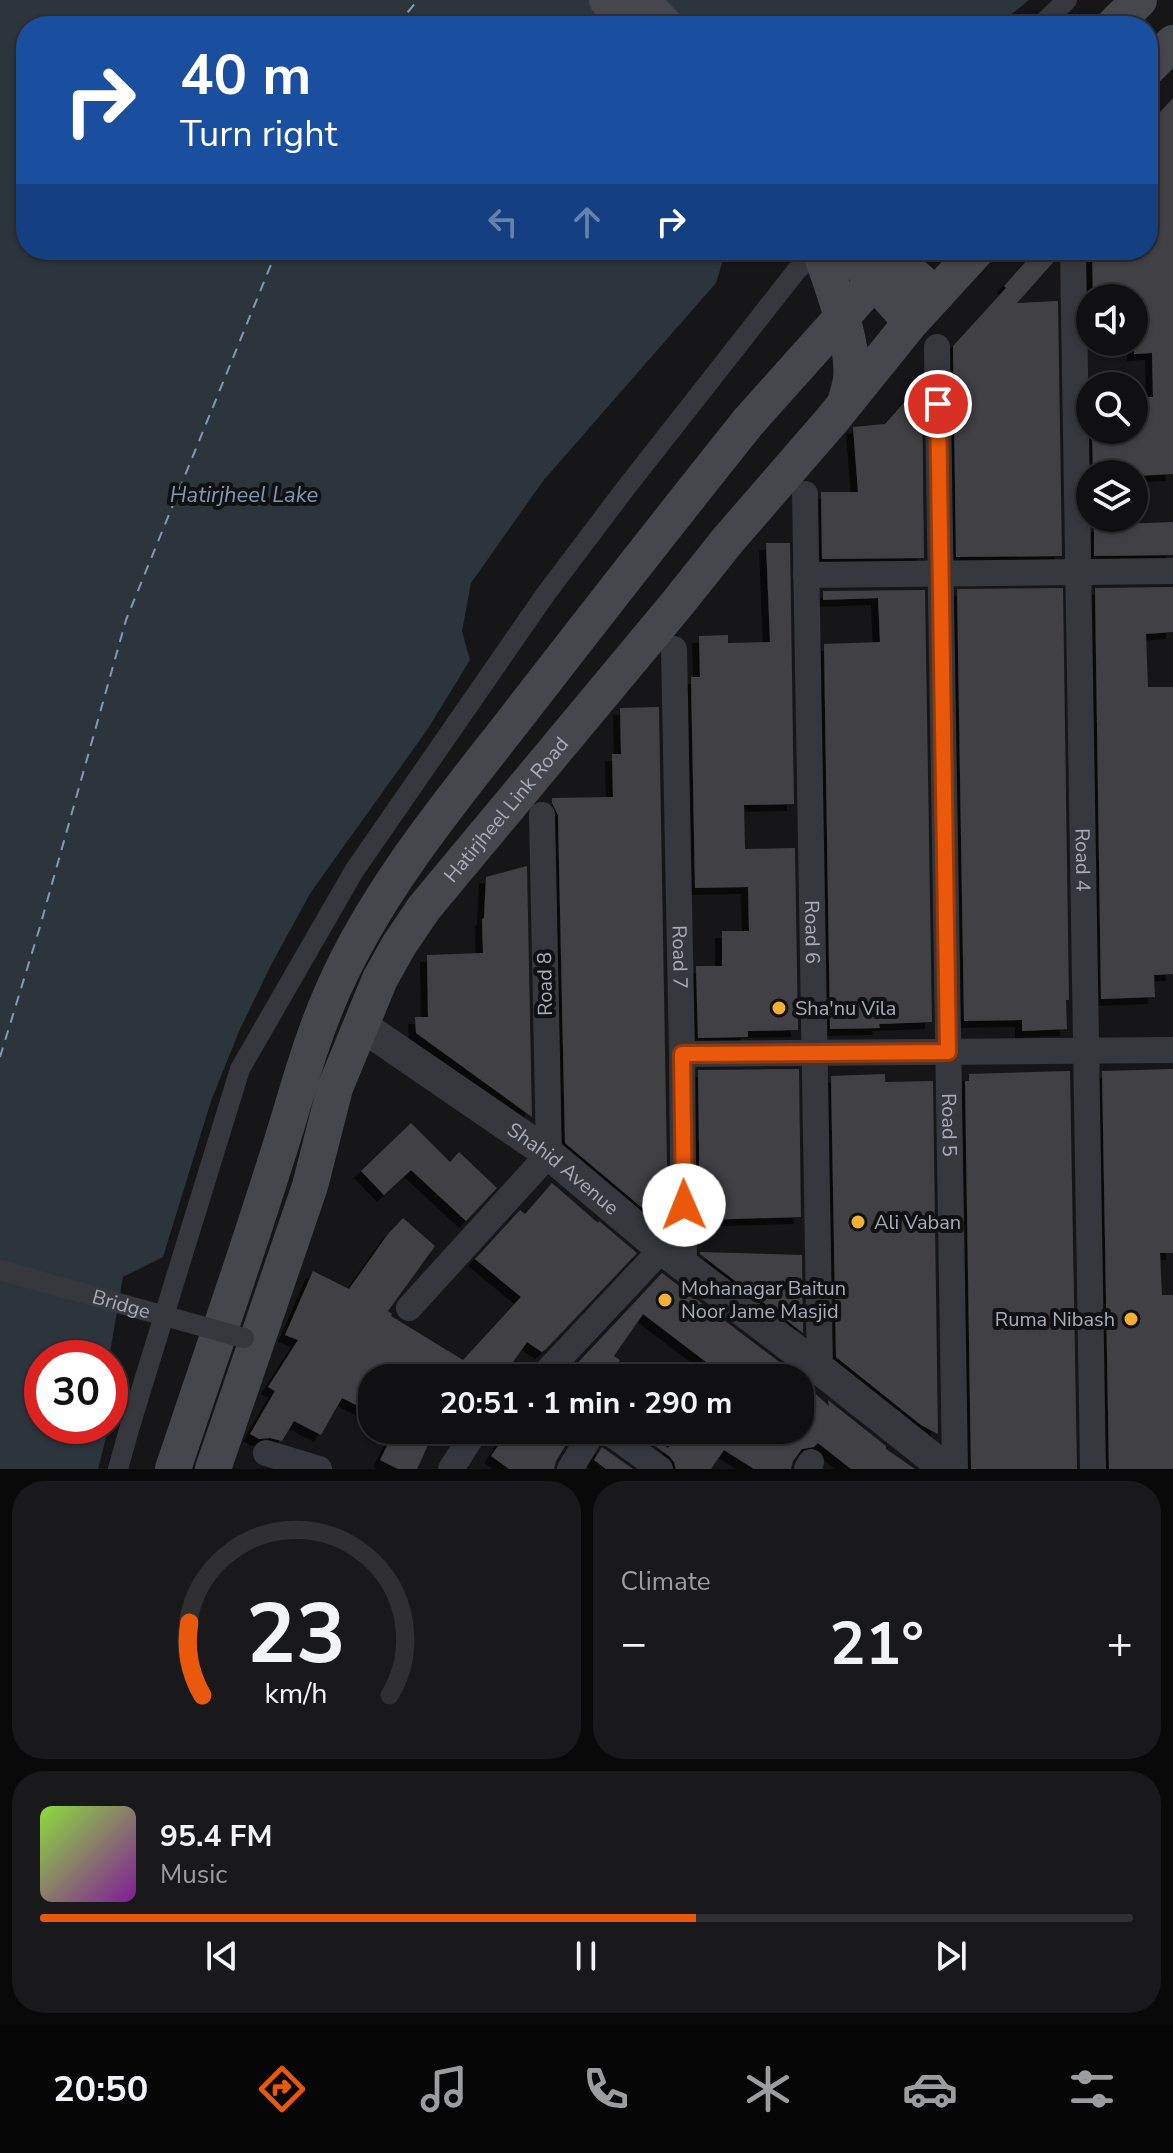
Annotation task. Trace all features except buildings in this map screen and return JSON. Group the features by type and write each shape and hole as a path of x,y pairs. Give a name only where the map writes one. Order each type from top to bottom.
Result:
{"main road":[{"path":"607,0 622,16"},
{"path":"641,0 656,16"},
{"path":"1123,16 1139,0"},
{"path":"1158,58 1173,43"},
{"path":"823,260 850,353 851,377 844,405"},
{"path":"856,260 911,322"},
{"path":"173,1469 276,1161 301,1072 333,989 372,915 414,852 648,547 749,421 893,260"},
{"path":"896,260 936,295"},
{"name":"Hatirjheel Link Road","path":"213,1469 310,1186 335,1088 380,979 399,945 424,908 728,540 911,322 968,260"}],"street":[{"path":"1050,16 1067,0"},
{"path":"118,1469 240,1069 354,871 545,595 797,270 808,260"},
{"name":"Road 4","path":"1073,260 1093,1469"},
{"name":"Road 5","path":"937,347 955,1469"},
{"name":"Road 6","path":"805,494 820,1369"},
{"path":"806,575 1173,571"},
{"name":"Road 7","path":"673,1257 682,1054 674,649"},
{"name":"Road 8","path":"542,815 549,1154"},
{"name":"Shahid Avenue","path":"361,1025 549,1154 673,1257 946,1469"},
{"path":"682,1054 1173,1050"},
{"path":"409,1308 549,1154"},
{"path":"556,1364 673,1257"},
{"name":"Bridge","path":"0,1270 244,1338"},
{"path":"451,1469 467,1444"},
{"path":"570,1469 585,1444"},
{"path":"625,1444 660,1469"},
{"path":"266,1453 319,1469"}],"water":[{"name":"Hatirjheel Lake","path":"0,0 1029,0 1009,16 16,16 16,260 723,260 716,283 543,481 471,583 462,631 470,660 427,730 311,892 272,963 240,1029 211,1101 163,1257 123,1277 112,1340 24,1340 24,1444 104,1444 98,1469 0,1469"}],"ferry route":[{"path":"404,16 418,0"},
{"path":"0,1057 126,620 273,260"}],"place":[{"name":"Sha'nu Vila","path":"779,1008"},
{"name":"Ali Vaban","path":"858,1222"},
{"name":"Mohanagar Baitun Noor Jame Masjid","path":"665,1300"},
{"name":"Ruma Nibash","path":"1131,1319"}],"route":[{"path":"684,1205 682,1054 948,1052 938,404"}]}
